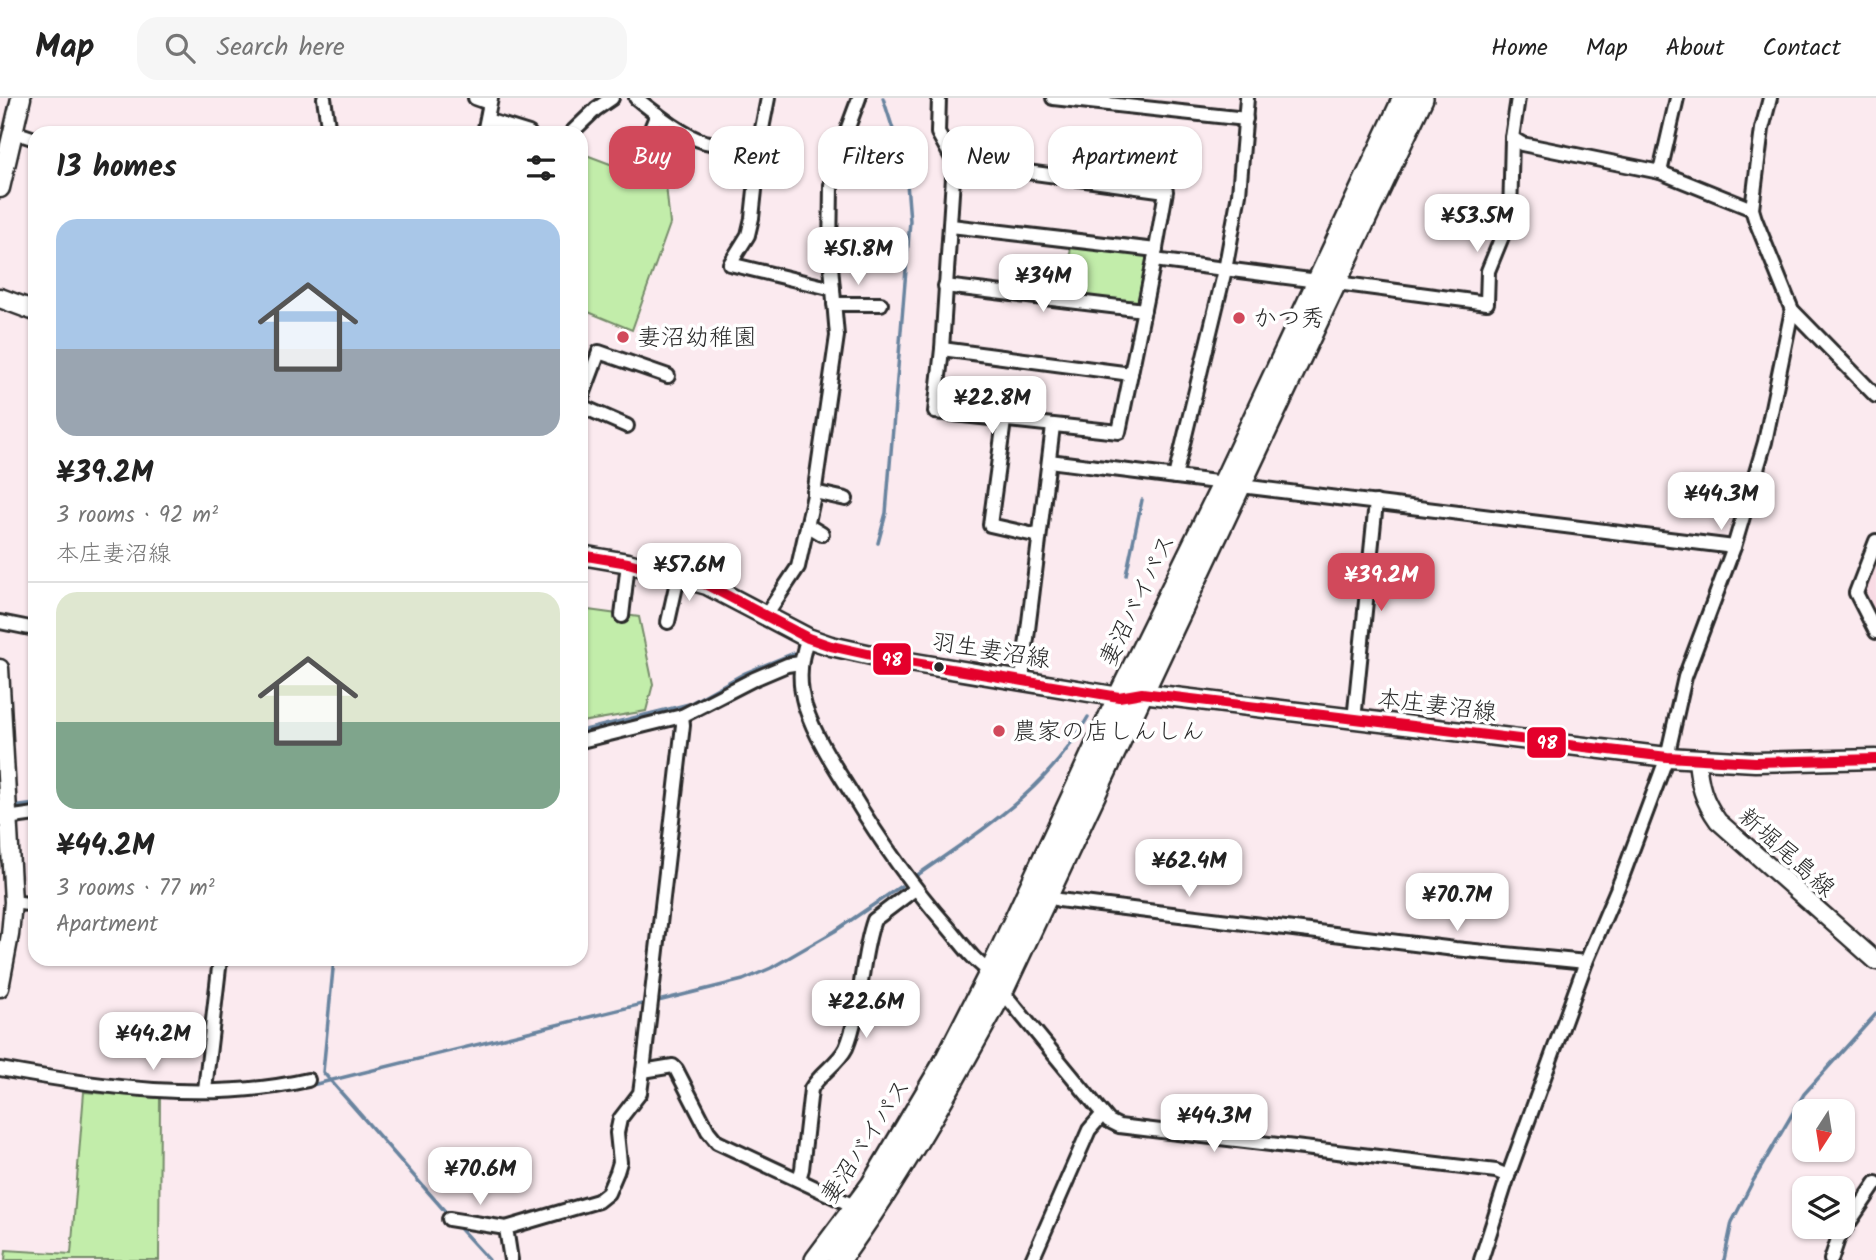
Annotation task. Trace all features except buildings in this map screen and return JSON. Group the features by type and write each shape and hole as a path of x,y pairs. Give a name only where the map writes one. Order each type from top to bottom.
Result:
{"highway":[{"name":"妻沼バイパス","path":"1327,282 1404,98"},
{"name":"妻沼バイパス","path":"839,1260 875,1210 933,1118 1002,991 1142,693 1232,484 1327,282 1422,98"},
{"name":"妻沼バイパス","path":"816,1260 872,1185 945,1062 991,972 1119,696 1232,484"}],"main road":[{"path":"0,188 21,98"},
{"path":"0,298 28,308"},
{"name":"羽生妻沼線","path":"588,556 707,585 808,638 859,653 1119,696"},
{"path":"0,668 8,795 5,819 13,902 0,988"},
{"name":"本庄妻沼線","path":"1119,696 1142,693 1667,757 1781,762 1876,758"},
{"name":"新堀尾島線","path":"1697,759 1700,786 1706,804 1718,821 1876,961"}],"street":[{"path":"324,98 328,126"},
{"path":"475,98 490,101 486,126"},
{"path":"578,126 596,108 612,98"},
{"path":"636,98 657,114 709,142"},
{"path":"763,126 768,98"},
{"path":"766,615 797,567 814,492 837,335 830,254 832,174 836,156 859,98"},
{"path":"939,98 938,133 942,140"},
{"path":"1053,98 1246,119"},
{"path":"1175,477 1225,270 1239,194 1247,98"},
{"path":"951,226 1155,255 1225,270 1487,303 1488,271 1510,216 1511,138 1518,98"},
{"path":"1660,172 1677,98"},
{"path":"1770,98 1762,129 1752,209 1793,310 1876,396"},
{"path":"652,126 657,114"},
{"path":"14,132 28,137"},
{"path":"1511,138 1522,145 1660,172 1752,209"},
{"path":"953,189 935,412 1119,432 1166,191 1034,173"},
{"path":"755,189 748,235 730,264 833,289"},
{"path":"945,286 1144,310"},
{"path":"834,304 881,304"},
{"path":"1481,1260 1508,1176 1586,962 1621,880 1667,757 1685,677 1734,547 1765,442 1793,310"},
{"path":"942,349 1131,374"},
{"path":"588,381 599,352 668,376"},
{"path":"588,409 627,426"},
{"path":"1004,421 990,525 1039,536"},
{"path":"1021,680 1053,426"},
{"path":"1049,461 1734,547"},
{"path":"814,492 846,499"},
{"path":"1354,720 1376,502"},
{"path":"807,525 822,534"},
{"path":"1876,541 1856,593 1876,632"},
{"path":"622,616 628,564"},
{"path":"668,622 678,577"},
{"path":"0,622 28,628"},
{"path":"808,638 800,663 804,704 820,741 874,831 915,889 978,962 991,972"},
{"path":"588,739 682,716 754,679 800,663"},
{"path":"449,1219 506,1228 598,1201 608,1193 620,1162 617,1133 620,1119 639,1093 643,1071 682,716"},
{"path":"5,819 28,815"},
{"path":"799,1179 811,1089 816,1079 837,1060 848,1041 874,920 915,889"},
{"path":"1047,895 1059,900 1455,949 1586,962"},
{"path":"13,902 28,904"},
{"path":"205,1090 219,966"},
{"path":"1002,991 1102,1114 1119,1126 1496,1171 1508,1176"},
{"path":"643,1071 673,1066 708,1131 718,1142 856,1207"},
{"path":"0,1069 122,1086 205,1090 253,1090 308,1080"},
{"path":"1032,1260 1089,1130 1102,1114"},
{"path":"1830,1260 1838,1239 1876,1183"},
{"path":"506,1228 511,1260"}],"shaded area":[{"path":"1876,555 1876,620 1863,594"}],"green space":[{"path":"588,156 609,164 609,189 666,189 670,224 632,330 588,312"},
{"path":"1071,245 1149,254 1137,304 1066,295"},
{"path":"588,610 639,617 653,684 646,711 588,721"},
{"path":"84,1092 160,1098 159,1260 5,1260 6,1250 71,1254"}],"waterway":[{"path":"878,543 886,513 910,221 906,170 883,98"},
{"path":"1126,575 1142,500"},
{"path":"1109,662 1116,625"},
{"path":"588,729 689,704 745,673 794,653"},
{"path":"916,876 989,825 1033,788 1053,767 1088,717"},
{"path":"13,807 28,805"},
{"path":"658,1001 743,980 771,968 835,931 901,886"},
{"path":"333,966 323,1072 450,1217"},
{"path":"308,1086 642,1004"},
{"path":"1724,1260 1732,1222 1804,1094 1876,1014"},
{"path":"0,1075 12,1077"},
{"path":"250,1094 273,1092"},
{"path":"457,1225 489,1260"}],"transit line":[{"name":"98","path":"588,556 628,563 707,585 808,638 831,646 885,658 1119,697 1142,693 1667,757 1755,762 1876,759"}],"place":[{"name":"かつ秀","path":"1239,318"},
{"name":"妻沼幼稚園","path":"623,337"},
{"name":"農家の店しんしん","path":"999,731"}]}
